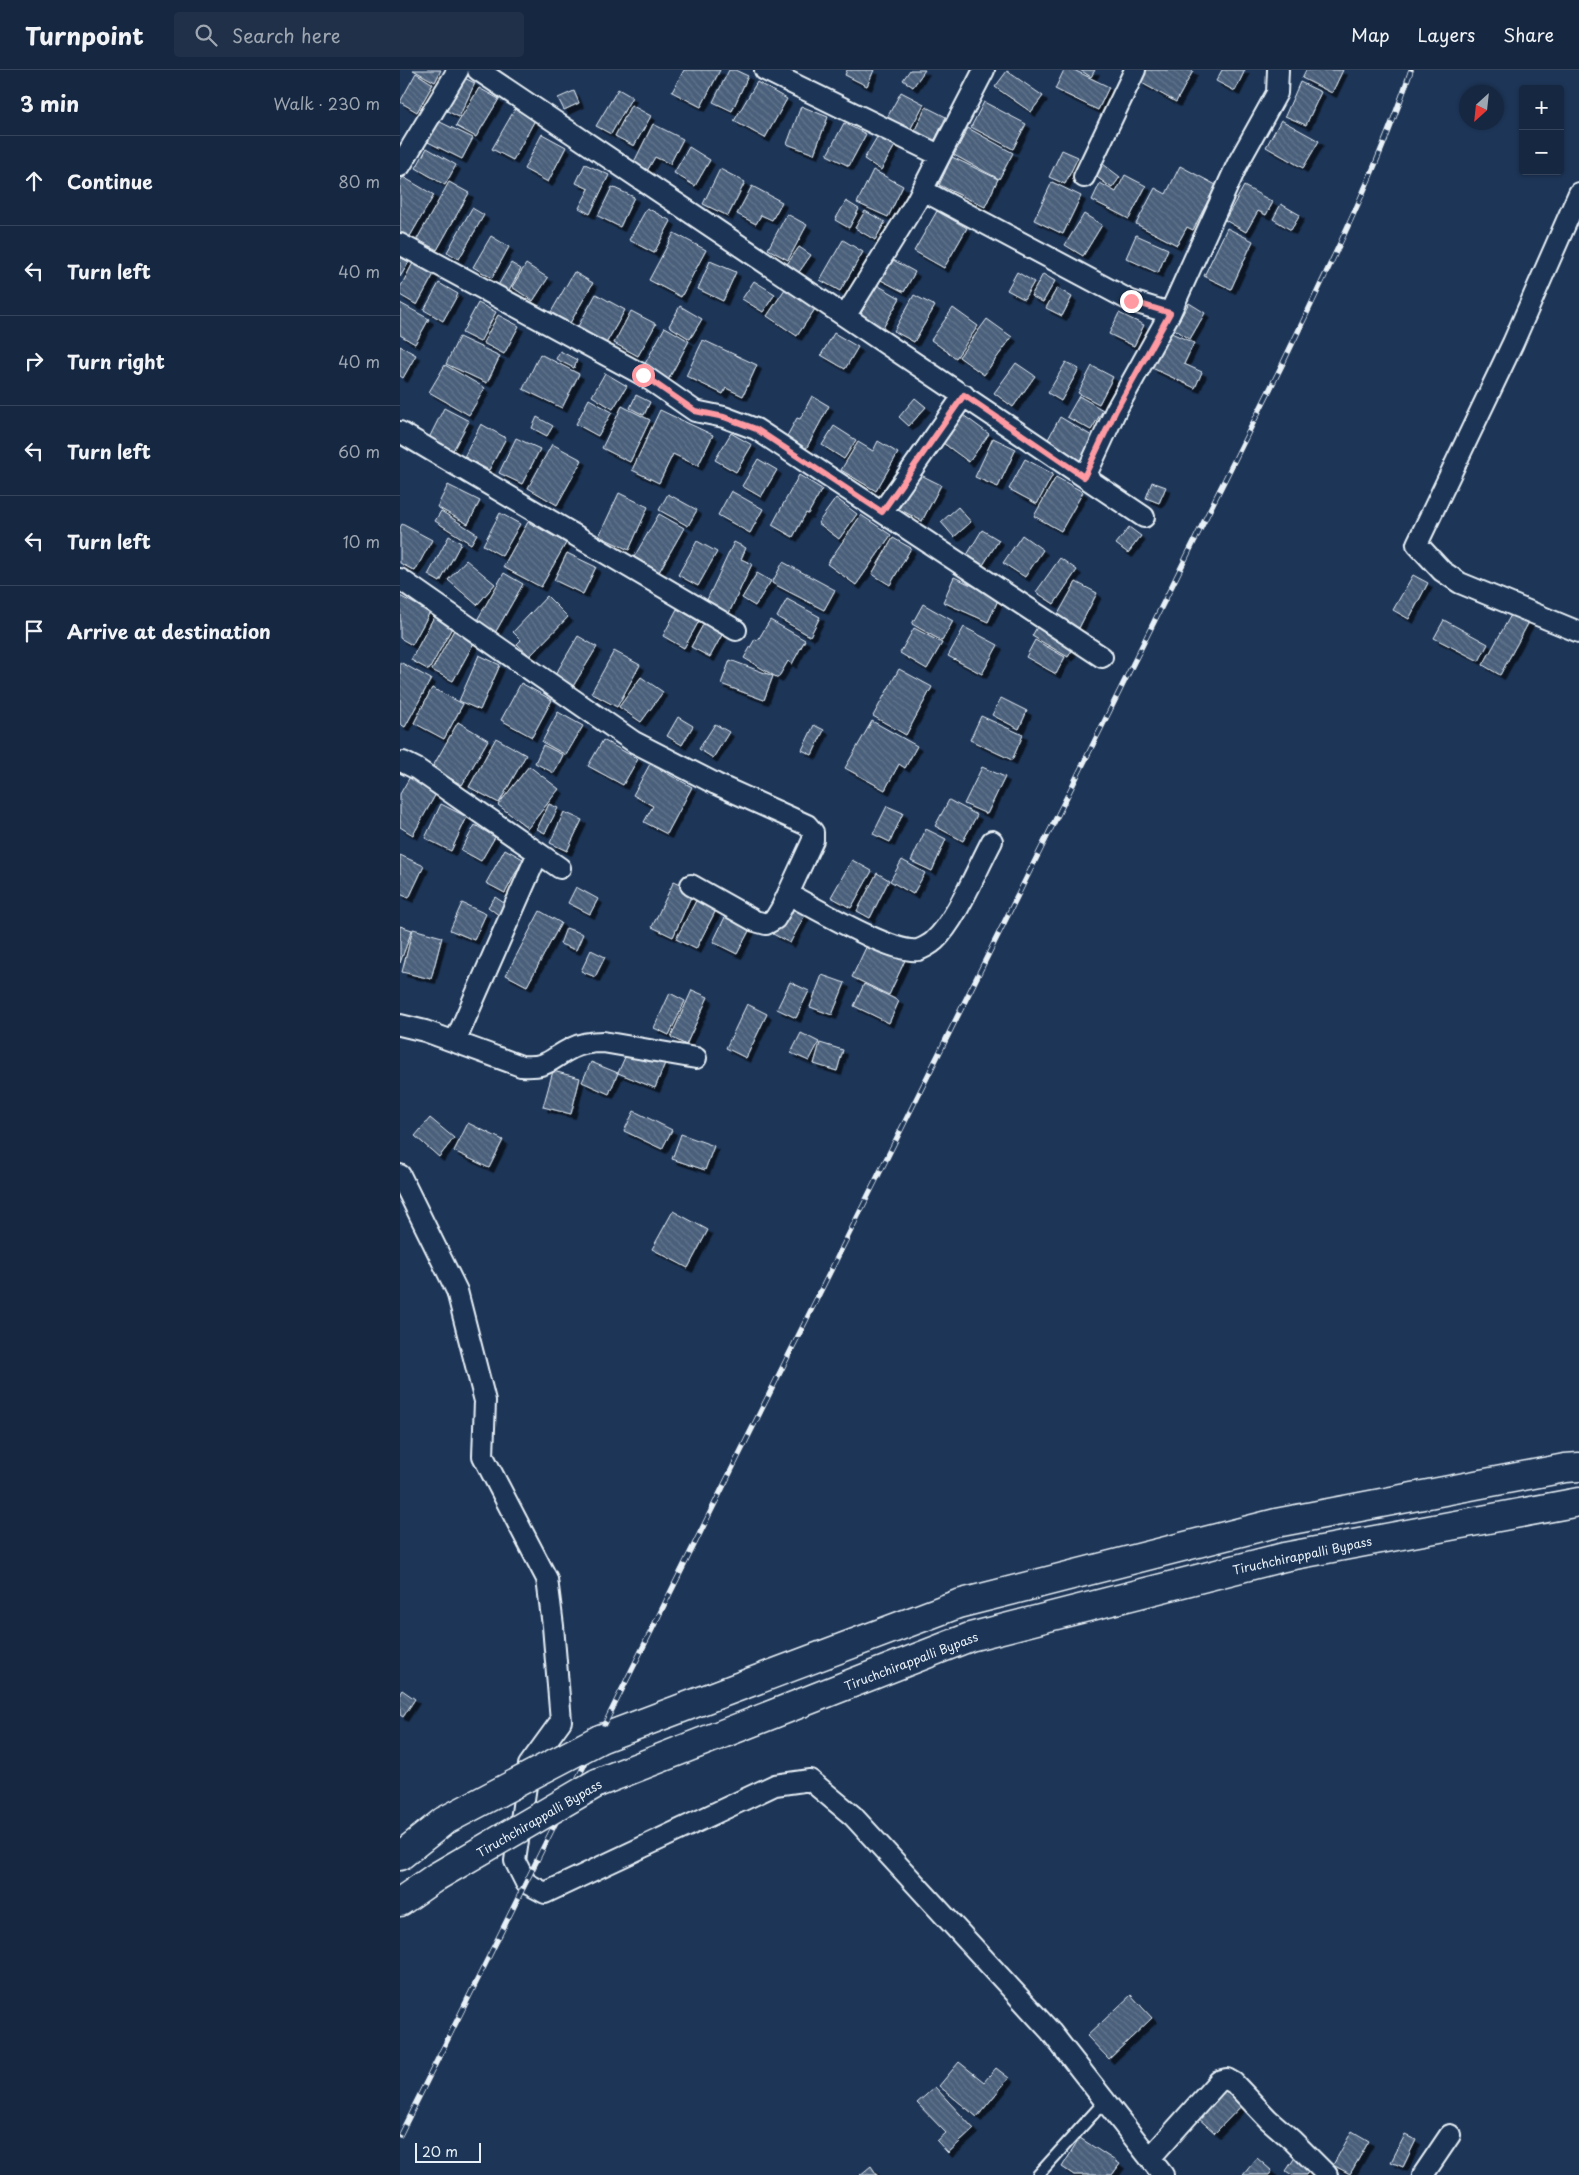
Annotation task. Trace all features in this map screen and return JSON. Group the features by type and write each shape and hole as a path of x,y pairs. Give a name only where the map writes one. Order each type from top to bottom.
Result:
{"highway":[{"path":"400,1856 444,1821 600,1739 958,1604 1276,1523 1564,1468 1579,1468"},
{"name":"Tiruchchirappalli Bypass","path":"400,1902 436,1877 597,1783 970,1637 1284,1557 1579,1502"}],"street":[{"path":"400,166 458,70"},
{"path":"478,70 846,315 1144,517"},
{"path":"765,70 939,155"},
{"path":"846,315 922,190 984,70"},
{"path":"1084,177 1135,70"},
{"path":"1084,477 1116,410 1170,313 1237,165 1277,93 1278,70"},
{"path":"922,190 1131,301 1170,313"},
{"path":"1579,193 1513,343 1417,544 1442,571 1460,582 1579,632"},
{"path":"400,244 643,375 695,411 724,417 756,429 1102,657"},
{"path":"882,512 964,395"},
{"path":"400,432 736,630"},
{"path":"400,579 634,742 716,784 807,825 813,832 813,840 788,894 775,919 766,924 755,921 691,885"},
{"path":"401,765 417,769 560,868"},
{"path":"788,894 876,939 901,949 918,950 933,942 948,925 992,841"},
{"path":"455,1042 538,853"},
{"path":"400,1025 455,1042 521,1066 537,1067 551,1063 571,1049 587,1043 603,1042 696,1058"},
{"path":"400,1175 457,1291 485,1401 482,1456 547,1579 561,1721 529,1765 515,1861 526,1883 545,1893 775,1785 810,1780 853,1816 1051,2032 1163,2175"},
{"path":"1150,2158 1219,2081 1227,2079 1234,2083 1268,2119 1327,2175"},
{"path":"1423,2175 1450,2135"}],"lane":[{"path":"1038,2175 1105,2101"}],"building":[{"path":"413,70 441,70 435,82"},
{"path":"684,70 720,70 701,107 672,92"},
{"path":"729,70 735,70 748,76 732,111 713,102"},
{"path":"847,70 874,70 867,86 845,75"},
{"path":"910,70 925,70 913,87 903,80"},
{"path":"1064,70 1074,70 1109,87 1098,110 1055,89"},
{"path":"1080,70 1095,70 1091,77"},
{"path":"1146,70 1193,71 1176,102 1140,82"},
{"path":"1222,70 1245,70 1235,91 1216,81"},
{"path":"1306,70 1343,70 1332,93 1302,78"},
{"path":"1007,71 1043,96 1031,112 995,87"},
{"path":"416,73 433,84 417,112 400,102"},
{"path":"462,77 475,83 459,117 445,110"},
{"path":"757,82 787,99 765,138 734,121"},
{"path":"1300,82 1321,92 1306,125 1285,116"},
{"path":"479,88 499,99 476,137 456,126"},
{"path":"618,89 632,97 611,134 596,126"},
{"path":"574,91 579,103 564,110 558,98"},
{"path":"901,92 924,104 906,137 883,125"},
{"path":"984,102 1026,124 1013,149 971,127"},
{"path":"631,105 651,116 634,146 615,136"},
{"path":"801,106 828,117 814,154 787,144"},
{"path":"926,107 946,117 932,146 912,136"},
{"path":"515,109 535,120 513,160 492,149"},
{"path":"1281,120 1319,141 1303,168 1266,147"},
{"path":"438,121 473,138 462,159 428,142"},
{"path":"844,123 866,134 849,166 827,155"},
{"path":"653,124 683,139 670,164 655,157 647,171 633,164"},
{"path":"968,128 1013,153 999,179 954,155"},
{"path":"880,132 897,142 881,170 864,159"},
{"path":"542,134 566,147 548,182 524,169"},
{"path":"689,147 710,160 695,186 674,173"},
{"path":"427,148 456,165 445,185 416,168"},
{"path":"1062,150 1078,157 1065,184 1049,177"},
{"path":"952,157 998,179 985,207 939,185"},
{"path":"585,164 609,175 590,214 579,208 589,189 576,183"},
{"path":"1103,164 1120,177 1112,188 1094,175"},
{"path":"1180,166 1216,185 1193,230 1187,227 1177,245 1136,224 1155,188 1166,194"},
{"path":"720,169 745,182 728,216 703,204"},
{"path":"873,170 903,186 888,217 857,203"},
{"path":"1125,175 1146,186 1129,219 1092,200 1100,183 1116,192"},
{"path":"403,177 434,195 409,238 400,233 400,182"},
{"path":"449,182 469,193 437,250 417,239"},
{"path":"1052,182 1081,196 1063,234 1034,220"},
{"path":"752,186 782,202 772,220 761,215 756,224 737,214"},
{"path":"1244,186 1273,202 1266,215 1258,211 1246,232 1225,220"},
{"path":"612,187 634,197 620,227 598,216"},
{"path":"846,201 859,209 849,228 835,220"},
{"path":"1281,204 1300,215 1291,230 1273,219"},
{"path":"472,208 484,215 459,259 447,252"},
{"path":"647,208 671,221 654,253 629,240"},
{"path":"865,211 885,222 875,240 855,228"},
{"path":"937,211 967,228 944,268 914,251"},
{"path":"787,214 807,225 788,260 768,249"},
{"path":"1084,214 1102,225 1083,256 1065,245"},
{"path":"1227,228 1253,241 1231,289 1204,276"},
{"path":"674,233 706,250 681,297 649,280"},
{"path":"1136,235 1168,249 1158,273 1126,258"},
{"path":"491,236 509,247 492,278 473,267"},
{"path":"843,240 863,252 840,291 820,280"},
{"path":"799,247 811,255 797,275 785,267"},
{"path":"886,256 915,272 904,292 875,277"},
{"path":"400,257 409,262 400,277"},
{"path":"710,261 736,272 723,301 698,289"},
{"path":"413,263 434,274 417,305 400,295 400,288"},
{"path":"511,263 521,269 506,295 496,289"},
{"path":"526,264 548,278 533,301 512,287"},
{"path":"574,272 593,283 566,330 547,319"},
{"path":"1017,272 1034,282 1024,299 1007,290"},
{"path":"1043,274 1055,281 1043,302 1031,296"},
{"path":"754,281 775,294 763,312 742,299"},
{"path":"439,283 458,294 443,321 424,310"},
{"path":"877,285 900,298 883,328 860,315"},
{"path":"1057,288 1072,297 1062,316 1046,308"},
{"path":"785,289 815,309 797,336 767,316"},
{"path":"596,294 625,310 604,347 576,330"},
{"path":"914,295 935,306 914,342 894,331"},
{"path":"400,303 429,319 415,344 400,335"},
{"path":"478,303 496,312 480,342 462,333"},
{"path":"1189,303 1205,313 1190,339 1174,329"},
{"path":"680,306 702,319 690,339 669,326"},
{"path":"953,308 978,326 956,358 931,340"},
{"path":"631,311 656,324 638,356 614,343"},
{"path":"1119,313 1144,325 1134,346 1109,334"},
{"path":"498,315 519,326 504,354 483,343"},
{"path":"987,319 1012,337 984,375 959,357"},
{"path":"665,327 689,341 667,382 642,369"},
{"path":"1169,332 1194,343 1184,364 1202,372 1195,388 1152,368"},
{"path":"834,333 858,347 845,369 821,355"},
{"path":"459,337 500,356 487,383 446,364"},
{"path":"703,340 757,365 743,396 726,388 723,394 686,376"},
{"path":"400,346 416,355 403,378 400,376"},
{"path":"560,351 577,360 574,368 556,359"},
{"path":"540,354 579,374 562,408 523,389"},
{"path":"1066,362 1079,369 1061,401 1048,393"},
{"path":"1016,363 1035,376 1013,407 994,393"},
{"path":"445,365 485,388 469,415 429,392"},
{"path":"1092,366 1113,377 1099,404 1078,393"},
{"path":"605,373 627,386 613,409 592,396"},
{"path":"636,395 650,402 644,415 630,408"},
{"path":"812,396 829,406 806,449 786,438 797,418 800,419"},
{"path":"1079,396 1103,410 1091,430 1067,417"},
{"path":"915,398 926,407 909,426 899,417"},
{"path":"589,399 612,412 598,436 576,424"},
{"path":"622,406 650,420 630,462 602,448"},
{"path":"444,408 469,421 451,454 427,442"},
{"path":"660,410 713,435 698,466 673,454 659,483 632,470"},
{"path":"959,412 989,434 969,462 939,440"},
{"path":"537,417 553,426 547,436 532,428"},
{"path":"1060,417 1097,439 1082,464 1046,443"},
{"path":"481,424 506,438 489,470 464,457"},
{"path":"834,426 856,440 844,459 822,445"},
{"path":"731,433 752,445 736,472 715,460"},
{"path":"516,438 540,449 522,484 499,473"},
{"path":"993,438 1016,449 998,487 975,477"},
{"path":"878,441 898,453 876,491 841,470 858,442 873,451"},
{"path":"552,444 582,460 557,505 528,488"},
{"path":"758,459 777,470 761,497 742,486"},
{"path":"1025,459 1053,474 1037,504 1009,489"},
{"path":"917,473 941,485 922,521 899,509"},
{"path":"799,475 822,489 793,537 772,525"},
{"path":"1056,477 1083,492 1061,531 1034,516"},
{"path":"1152,482 1166,487 1159,503 1146,498"},
{"path":"448,485 480,501 468,524 437,507"},
{"path":"731,491 763,509 750,533 718,515"},
{"path":"619,493 648,507 629,550 599,536"},
{"path":"668,494 697,510 688,526 659,510"},
{"path":"836,498 857,514 839,539 818,523"},
{"path":"958,507 971,522 954,537 941,522"},
{"path":"441,511 477,534 471,544 435,521"},
{"path":"500,513 520,524 502,556 483,545"},
{"path":"659,514 684,528 659,572 634,557"},
{"path":"861,515 891,535 856,585 827,564"},
{"path":"528,522 566,543 541,587 503,567"},
{"path":"402,524 432,540 415,571 400,563 400,528"},
{"path":"1129,527 1141,536 1128,553 1116,544"},
{"path":"982,530 999,540 983,565 967,555"},
{"path":"1022,535 1043,550 1025,577 1003,563"},
{"path":"449,536 461,543 440,582 428,575"},
{"path":"893,538 911,548 890,585 872,574"},
{"path":"697,541 717,552 698,586 678,575"},
{"path":"734,542 746,548 741,559 752,564 729,613 706,602"},
{"path":"567,553 596,567 583,594 554,580"},
{"path":"1060,558 1077,570 1054,604 1036,592"},
{"path":"466,560 495,584 477,605 448,580"},
{"path":"783,562 835,590 824,610 772,583"},
{"path":"504,573 523,584 495,633 476,622"},
{"path":"757,573 771,581 755,606 742,598"},
{"path":"1413,575 1428,583 1409,619 1393,610"},
{"path":"954,577 999,598 988,622 943,602"},
{"path":"1076,582 1097,593 1079,628 1057,616"},
{"path":"400,596 430,612 412,645 400,638"},
{"path":"547,596 568,617 530,656 517,644 521,640 513,632"},
{"path":"787,599 820,617 810,636 777,617"},
{"path":"923,604 953,621 942,641 912,624"},
{"path":"677,609 699,621 684,648 663,636"},
{"path":"1512,613 1529,622 1500,675 1483,665"},
{"path":"435,615 454,624 429,670 411,660"},
{"path":"770,620 805,640 792,664 788,661 778,678 744,658 755,639 758,640"},
{"path":"1041,620 1077,642 1068,657 1032,636"},
{"path":"1444,620 1488,644 1479,661 1434,638"},
{"path":"704,623 723,633 710,657 691,647"},
{"path":"964,627 998,645 982,674 948,656"},
{"path":"914,628 942,643 927,669 900,653"},
{"path":"454,630 475,641 453,681 432,670"},
{"path":"578,636 597,647 572,688 554,677"},
{"path":"1035,640 1065,657 1056,674 1026,657"},
{"path":"614,651 640,665 617,707 591,693"},
{"path":"479,655 500,665 480,710 459,701"},
{"path":"730,660 773,676 764,700 721,684"},
{"path":"400,662 431,679 405,727 400,724"},
{"path":"899,669 932,687 906,735 873,716"},
{"path":"641,677 663,692 641,722 619,707"},
{"path":"521,683 552,700 532,737 501,720"},
{"path":"432,688 463,704 444,739 414,723"},
{"path":"1001,698 1027,711 1019,729 992,715"},
{"path":"558,712 583,726 566,755 542,742"},
{"path":"981,716 1023,735 1012,760 970,740"},
{"path":"678,717 693,726 682,745 667,736"},
{"path":"872,721 917,746 905,768 899,764 885,790 845,768"},
{"path":"458,722 488,740 462,785 432,768"},
{"path":"715,724 729,732 713,758 699,749"},
{"path":"814,725 824,730 812,755 802,750"},
{"path":"496,738 526,755 499,803 469,787"},
{"path":"603,740 638,759 623,785 588,766"},
{"path":"543,745 563,755 554,773 535,763"},
{"path":"650,764 692,787 667,834 644,822 653,806 633,795"},
{"path":"529,766 559,789 528,828 498,805"},
{"path":"982,767 1005,777 987,814 964,804"},
{"path":"411,775 438,790 413,835 400,827 400,794"},
{"path":"949,800 977,815 963,841 935,826"},
{"path":"441,804 467,817 451,851 425,838"},
{"path":"549,804 558,808 545,833 537,829"},
{"path":"887,806 903,813 890,842 873,834"},
{"path":"564,812 582,820 567,851 550,843"},
{"path":"475,825 495,837 481,861 461,850"},
{"path":"926,829 946,839 932,871 911,861"},
{"path":"505,849 523,859 505,893 486,883"},
{"path":"400,855 424,866 409,898 400,894"},
{"path":"852,860 872,871 851,908 831,897"},
{"path":"902,860 925,873 913,894 890,881"},
{"path":"877,873 889,880 870,918 857,911"},
{"path":"674,881 694,890 673,937 652,927"},
{"path":"576,887 598,899 590,914 568,903"},
{"path":"699,895 718,906 696,949 676,939"},
{"path":"495,897 507,905 500,916 488,907"},
{"path":"462,903 486,914 474,940 450,930"},
{"path":"789,904 806,913 790,943 773,934"},
{"path":"540,911 561,923 527,986 506,975"},
{"path":"726,915 751,927 737,954 713,942"},
{"path":"400,926 412,930 400,963"},
{"path":"566,928 583,934 576,950 560,944"},
{"path":"413,929 442,937 431,979 402,972"},
{"path":"870,939 906,958 889,995 852,977"},
{"path":"591,950 605,957 595,977 581,971"},
{"path":"822,975 845,983 832,1015 810,1007"},
{"path":"790,982 809,991 796,1018 777,1009"},
{"path":"864,984 899,1001 889,1023 854,1006"},
{"path":"692,990 708,997 686,1045 671,1037"},
{"path":"670,993 685,1001 669,1035 654,1028"},
{"path":"747,1004 767,1014 746,1058 726,1048"},
{"path":"801,1033 819,1042 809,1061 791,1053"},
{"path":"820,1043 843,1050 837,1071 814,1064"},
{"path":"629,1048 665,1063 655,1088 618,1073"},
{"path":"591,1062 618,1073 609,1094 582,1082"},
{"path":"553,1071 580,1078 571,1114 543,1107"},
{"path":"634,1111 672,1130 662,1149 624,1131"},
{"path":"430,1118 454,1138 439,1157 415,1136"},
{"path":"468,1123 503,1140 489,1168 454,1151"},
{"path":"681,1134 714,1146 705,1170 672,1159"},
{"path":"673,1211 708,1230 688,1268 652,1249"},
{"path":"402,1690 415,1699 403,1717 400,1715 400,1693"},
{"path":"1131,1995 1152,2018 1109,2059 1087,2036"},
{"path":"959,2062 984,2082 996,2068 1009,2078 977,2117 939,2086"},
{"path":"1227,2086 1244,2103 1215,2133 1197,2117"},
{"path":"935,2087 974,2129 948,2153 937,2141 946,2133 917,2103"},
{"path":"1352,2131 1369,2141 1350,2174 1333,2165"},
{"path":"1405,2135 1416,2140 1403,2167 1391,2162"},
{"path":"1080,2138 1120,2164 1112,2175 1074,2175 1062,2167"},
{"path":"1296,2156 1312,2166 1306,2175 1292,2175 1286,2171"},
{"path":"1257,2158 1272,2171 1269,2175 1243,2175"},
{"path":"871,2166 877,2175 860,2175"}],"railway":[{"path":"400,2135 1283,363 1368,182 1411,70"}],"route":[{"path":"643,375 695,411 724,417 756,429 882,512 964,395 1084,477 1116,410 1170,313 1131,301"}]}
